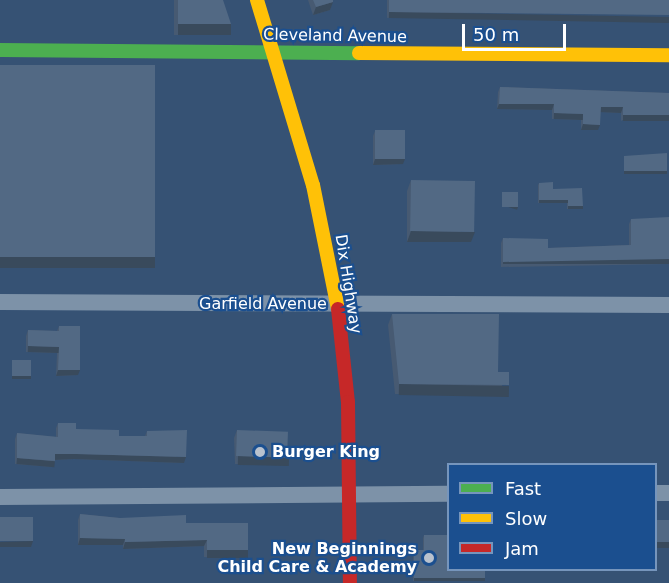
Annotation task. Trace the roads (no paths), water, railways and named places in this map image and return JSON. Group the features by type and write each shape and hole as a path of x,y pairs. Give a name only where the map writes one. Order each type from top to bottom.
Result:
{"street":[{"name":"Dix Highway","path":"257,0 313,185 337,304 348,402 350,583"},
{"name":"Cleveland Avenue","path":"0,50 669,55"},
{"name":"Garfield Avenue","path":"0,302 669,305"},
{"path":"0,497 447,494"}],"place":[{"name":"Burger King","path":"260,452"},
{"name":"New Beginnings Child Care & Academy","path":"429,558"}]}
